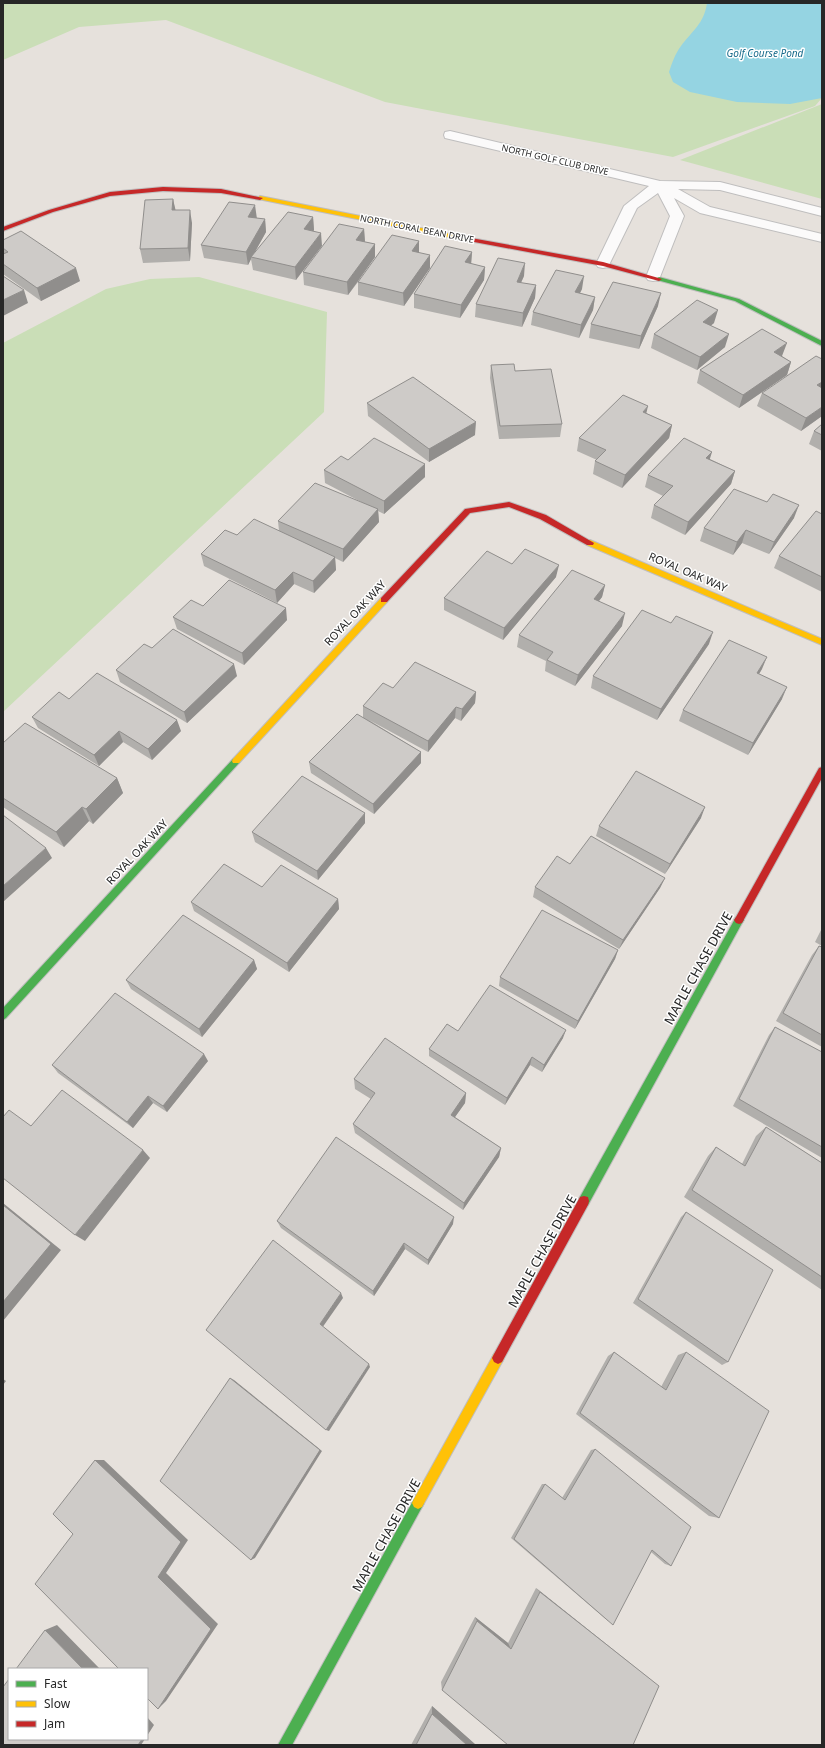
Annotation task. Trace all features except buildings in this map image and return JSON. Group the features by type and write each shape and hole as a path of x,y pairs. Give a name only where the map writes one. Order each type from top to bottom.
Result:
{"street":[{"name":"NORTH GOLF CLUB DRIVE","path":"450,135 660,185 720,186 822,212"},
{"name":"NORTH GOLF CLUB DRIVE","path":"660,185 706,210 822,238"},
{"path":"603,264 631,206 660,185 677,216 653,276"},
{"name":"NORTH CORAL BEAN DRIVE","path":"3,229 52,211 110,194 163,189 221,191 288,203 421,231 603,264 653,276 737,300 822,344"},
{"name":"ROYAL OAK WAY","path":"3,1015 440,538 468,511 509,504 544,517 586,542 822,642"},
{"name":"MAPLE CHASE DRIVE","path":"285,1745 822,770"}],"green space":[{"path":"3,3 822,3 822,98 815,106 673,157 385,102 166,20 79,27 3,60"},
{"path":"822,104 822,199 680,160"},
{"path":"199,277 327,312 324,412 3,712 3,343 106,289 150,279"}],"water":[{"name":"Golf Course Pond","path":"707,3 822,3 822,98 790,104 737,102 690,92 673,82 669,72 677,52 697,27 703,16"}],"traffic: fast":[{"path":"659,279 737,300 822,344"},
{"path":"3,1015 236,761"},
{"path":"584,1201 739,920"},
{"path":"285,1745 418,1503"}],"traffic: slow":[{"path":"260,198 471,240"},
{"path":"590,543 822,642"},
{"path":"236,761 384,600"},
{"path":"418,1503 498,1358"}],"traffic: jam":[{"path":"3,229 51,211 110,194 163,189 221,191 260,198"},
{"path":"471,240 603,264 659,279"},
{"path":"384,600 468,511 509,504 543,517 590,543"},
{"path":"739,920 822,770"},
{"path":"498,1358 584,1201"}]}
